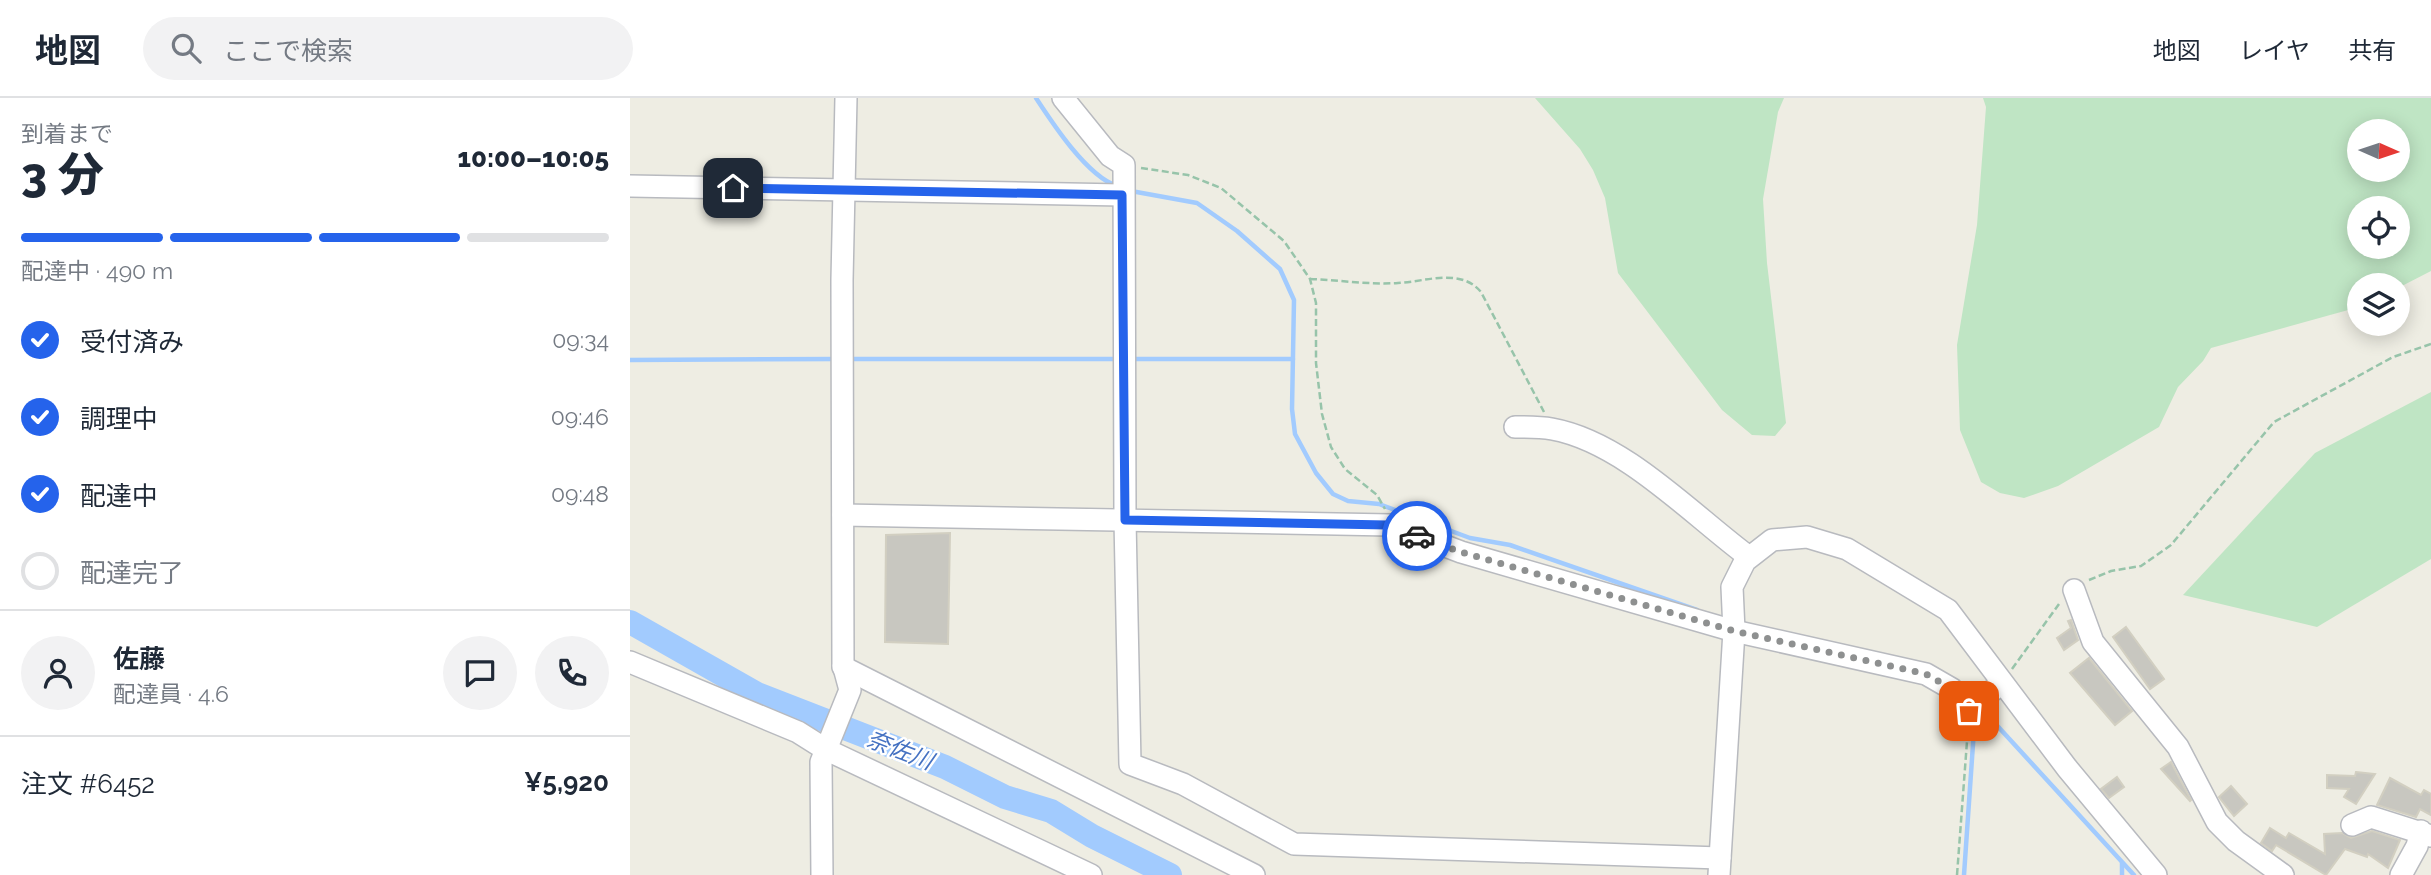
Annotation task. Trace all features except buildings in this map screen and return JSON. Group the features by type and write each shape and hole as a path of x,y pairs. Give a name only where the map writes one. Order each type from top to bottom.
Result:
{"street":[{"path":"822,875 821,762 850,690 843,667 846,98"},
{"path":"1063,98 1110,156 1124,164 1125,520 1130,764 1183,784 1294,844 1720,866 1734,631 1732,587 1749,557 1772,540 1807,537 1847,550 1948,610 2001,683 2155,875"},
{"path":"630,186 1122,195"},
{"path":"1515,427 1552,429 1591,441 1641,470 1703,523 1749,557"},
{"path":"843,515 1390,525 1461,552 1734,631 1926,674 1952,689 1969,711 2001,683"},
{"path":"2074,590 2093,642 2178,747 2217,822 2236,841 2283,875"},
{"path":"630,662 827,745 1091,875"},
{"path":"843,667 1254,875"},
{"path":"2352,825 2371,817 2426,834 2401,875"}],"path":[{"path":"1124,164 1188,175 1221,188 1284,241 1310,279 1316,303 1316,363 1322,414 1331,447 1345,469 1377,495 1390,525"},
{"path":"1310,279 1398,283 1433,277 1474,283 1552,429"},
{"path":"2001,683 2064,598 2111,571 2141,566 2171,545 2274,422 2393,357 2431,344"},
{"path":"1957,875 1969,711"}],"green space":[{"path":"1535,98 1784,98 1778,112 1763,199 1767,263 1786,423 1775,436 1752,435 1722,410 1618,273 1605,198 1593,170 1580,149"},
{"path":"1983,98 2431,98 2431,271 2410,282 2410,273 2347,273 2347,310 2211,348 2203,361 2178,387 2159,427 2058,486 2024,498 2000,493 1981,482 1960,430 1957,345 1977,225 1986,107"},
{"path":"2431,392 2431,559 2317,627 2183,595 2315,453"}],"waterway":[{"path":"1036,98 1083,161 1094,172 1117,186"},
{"path":"1131,191 1197,203 1237,231 1280,269 1294,300 1292,409 1295,434 1316,473 1333,494 1348,501 1379,504 1470,538 1510,545 1697,610"},
{"path":"630,360 838,359"},
{"path":"850,359 1118,359"},
{"path":"1130,359 1293,359"},
{"name":"奈佐川","path":"630,622 757,694 945,767 1005,797 1051,811 1092,836 1170,875"},
{"path":"1981,708 2134,875"},
{"path":"1964,875 1975,715"},
{"path":"2122,863 2122,875"}],"way so far":[{"path":"1417,536 1461,552 1734,631 1926,674 1952,689 1969,711"}],"route":[{"path":"733,188 1122,195 1125,520 1387,525 1397,526 1417,536"}]}
